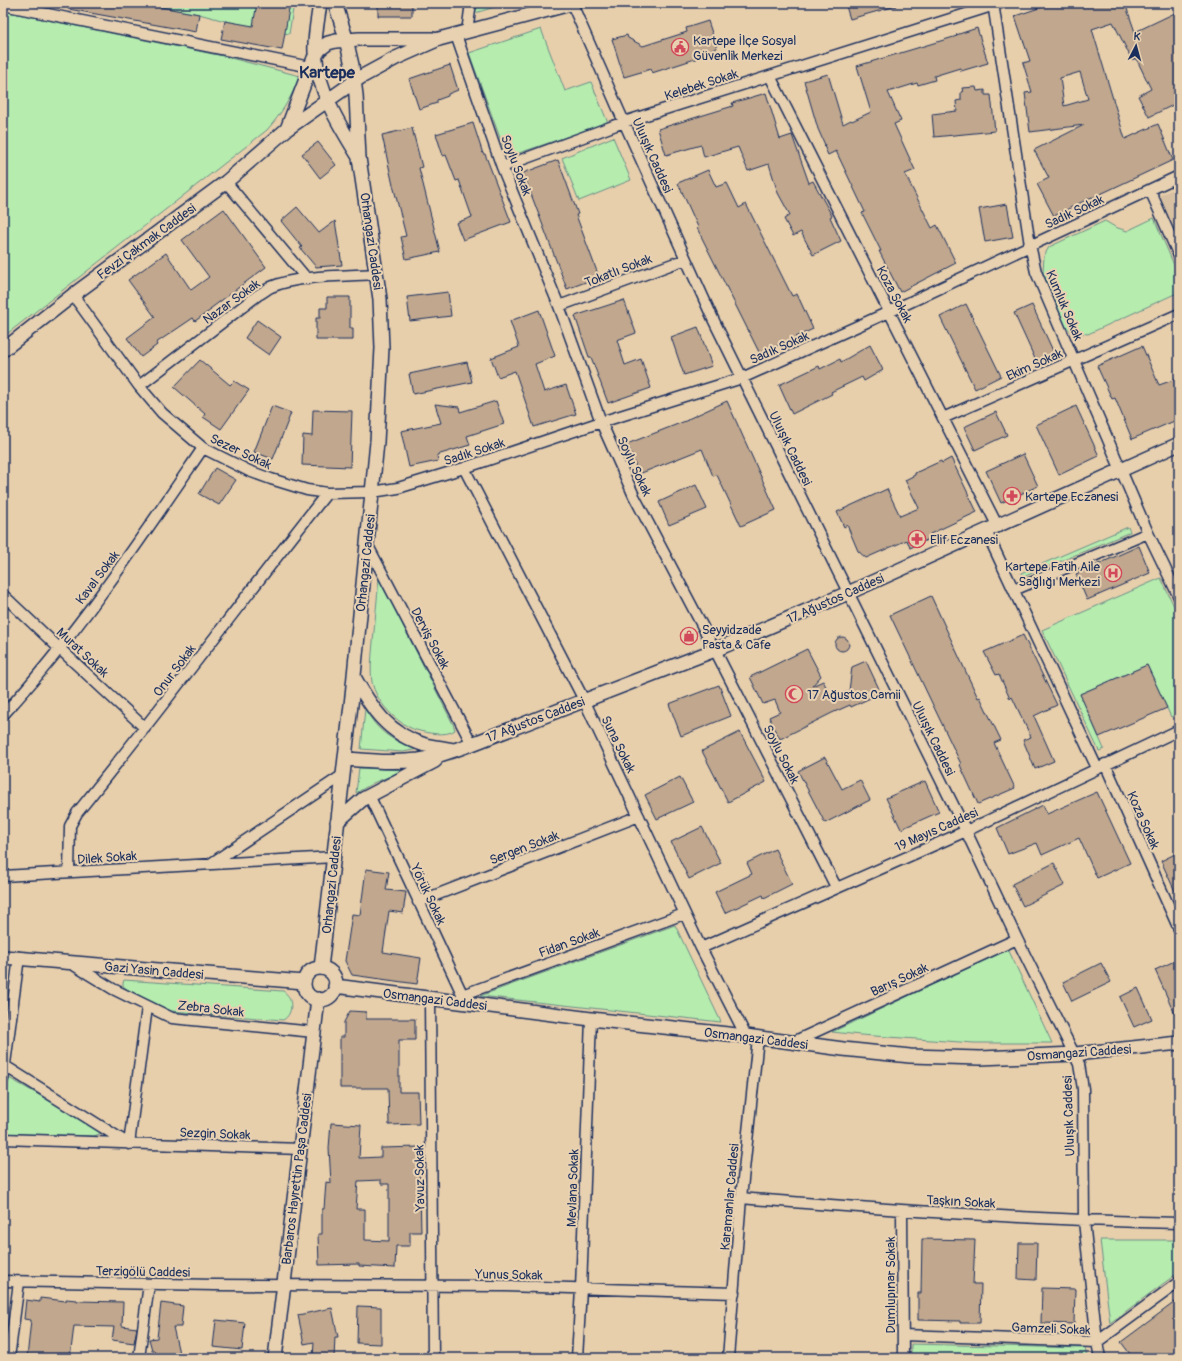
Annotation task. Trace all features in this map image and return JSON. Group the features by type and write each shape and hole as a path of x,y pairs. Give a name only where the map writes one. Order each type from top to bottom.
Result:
{"street":[{"path":"320,3 313,62 318,71 337,122 360,158"},
{"name":"Orhangazi Caddesi","path":"322,968 367,544 380,396 382,348 380,299 360,158 354,82 346,40 335,3"},
{"path":"462,33 470,3"},
{"path":"287,129 313,62 320,49 328,43 346,40 439,39 573,3"},
{"name":"Uluışık Caddesi","path":"573,3 624,122 742,378 966,831 1016,939 1075,1054 1080,1069 1083,1089 1084,1221 1100,1358"},
{"name":"Kelebek Sokak","path":"502,167 624,122 996,4"},
{"name":"Kumluk Sokak","path":"996,4 1030,245 1036,272 1148,533 1179,597"},
{"path":"3,5 313,62"},
{"name":"Soylu Sokak","path":"462,33 502,167 559,306 601,422 634,496 715,650 836,887"},
{"name":"Fevzi Çakmak Caddesi","path":"3,350 73,295 226,182 287,129 380,65 439,39"},
{"name":"Koza Sokak","path":"770,76 943,418 991,528 1014,590 1101,766 1179,929"},
{"name":"Sadık Sokak","path":"372,492 398,488 464,468 601,422 742,378 889,312 1179,176"},
{"path":"226,182 307,279"},
{"path":"1150,190 1179,256"},
{"name":"Tokatlı Sokak","path":"559,306 686,258"},
{"name":"Nazar Sokak","path":"139,386 258,295 272,287 288,282 307,279 377,274"},
{"name":"Sezer Sokak","path":"73,295 139,386 162,413 204,448 228,462 272,480 307,490 327,493 372,492"},
{"name":"Ekim Sokak","path":"943,418 1179,314"},
{"name":"17 Ağustos Caddesi","path":"345,759 383,762 405,761 432,757 472,744 715,650 848,593 1179,444"},
{"name":"Kaval Sokak","path":"3,715 30,686 60,649 135,548 204,448"},
{"name":"Suna Sokak","path":"464,468 584,700 701,948 752,1037"},
{"name":"Onur Sokak","path":"69,872 69,834 73,820 327,493"},
{"path":"1014,590 1148,533"},
{"name":"Derviş Sokak","path":"367,544 472,744"},
{"name":"Murat Sokak","path":"3,595 145,728"},
{"path":"354,677 369,704 382,720 395,731 408,739 426,745 454,750"},
{"name":"19 Mayıs Caddesi","path":"701,948 836,887 966,831 1179,730"},
{"path":"338,822 369,795 406,777 454,750"},
{"path":"212,864 343,775"},
{"name":"Yörük Sokak","path":"369,795 464,999"},
{"name":"Sergen Sokak","path":"418,902 639,816"},
{"name":"Dilek Sokak","path":"3,876 334,857"},
{"name":"Fidan Sokak","path":"464,999 684,914"},
{"name":"Barış Sokak","path":"793,1042 1016,939"},
{"name":"Gazi Yasin Caddesi","path":"3,957 304,982"},
{"path":"3,1079 19,958"},
{"name":"Zebra Sokak","path":"70,963 112,989 172,1018 314,1032"},
{"path":"322,968 331,973 334,977 335,986 329,997 318,999 309,995 304,987 304,982 308,973 312,970 322,968"},
{"name":"Osmangazi Caddesi","path":"335,986 430,999 464,999 591,1019 752,1037 863,1052 910,1056 980,1058 1075,1054 1179,1043"},
{"name":"Barbaros Hayrettin Paşa Caddesi","path":"275,1358 318,999"},
{"name":"Yavuz Sokak","path":"430,999 433,1358"},
{"path":"5,1066 129,1144 147,1007"},
{"name":"Mevlana Sokak","path":"577,1358 591,1019"},
{"name":"Karamanlar Caddesi","path":"728,1358 752,1037"},
{"name":"Sezgin Sokak","path":"3,1139 301,1149"},
{"name":"Taşkın Sokak","path":"741,1198 902,1211 1084,1221 1179,1223"},
{"name":"Dumlupınar Sokak","path":"902,1211 903,1358"},
{"name":"Terzigölü Caddesi","path":"3,1281 283,1285"},
{"path":"9,1358 18,1282"},
{"name":"Gamzeli Sokak","path":"903,1335 1097,1342 1179,1282"},
{"path":"139,1358 149,1284"},
{"name":"Yunus Sokak","path":"283,1285 433,1287 505,1286 734,1292"}],"shaded area":[{"path":"1179,186 1179,242 1159,196"}],"green space":[{"path":"138,3 294,3 289,34 199,14"},
{"path":"477,3 508,3 475,13"},
{"path":"3,11 223,56 300,76 286,105 267,130 3,337"},
{"path":"541,29 565,91 591,82 608,123 507,157 469,53"},
{"path":"613,137 631,180 579,201 562,158"},
{"path":"1154,218 1179,277 1179,292 1088,334 1072,332 1065,326 1043,272 1044,256 1049,247 1105,221 1115,227 1127,231"},
{"path":"1128,527 1130,532 1023,577 1021,573"},
{"path":"379,578 453,724 455,730 451,732 442,734 431,733 409,727 388,711 374,690 371,677 371,662"},
{"path":"1161,578 1179,617 1179,713 1171,717 1147,665 1080,694 1104,749 1099,751 1042,630"},
{"path":"365,709 375,724 387,735 401,743 418,749 403,752 361,749"},
{"path":"359,768 406,770 373,783 356,793"},
{"path":"675,925 721,1022 480,996"},
{"path":"1008,949 1052,1043 974,1043 832,1032"},
{"path":"124,980 283,991 289,997 291,1006 289,1014 283,1020 171,1011 128,990 123,986"},
{"path":"9,1078 101,1130 102,1133 94,1136 7,1133 4,1126"},
{"path":"1100,1240 1179,1240 1179,1272 1110,1323"},
{"path":"911,1344 1085,1348 1087,1358 911,1358"}],"building":[{"path":"69,3 138,3 199,14 196,32 68,9"},
{"path":"257,3 290,3 282,50 221,39 225,21 253,26"},
{"path":"378,3 412,3 412,16 378,16"},
{"path":"845,3 895,3 896,6 850,19"},
{"path":"1054,3 1125,3 1135,32 1179,11 1179,102 1149,117 1138,96 1151,89 1136,58 1132,60 1113,22 1092,29 1125,139 1158,124 1173,160 1054,216 1037,184 1049,178 1034,150 1084,125 1030,132 1025,93 1032,92 1023,63 1030,61 1015,16","holes":["1080,72 1088,99 1064,106 1060,78"]},
{"name":"Kartepe İlçe Sosyal Güvenlik Merkezi","path":"708,21 717,48 697,55 698,58 652,73 651,69 624,77 612,39 627,35 628,38 643,46 687,32 686,28"},
{"path":"977,28 988,63 961,71 960,68 934,76 935,80 918,85 917,83 888,92 901,121 894,124 915,170 905,174 932,228 937,225 956,263 900,292 879,251 881,251 862,213 865,212 836,151 828,155 818,129 804,81 828,74 843,124 871,112 857,66 957,36 956,35"},
{"path":"450,65 458,90 437,100 437,103 419,109 409,79"},
{"path":"976,87 977,91 985,90 985,95 991,95 995,131 934,137 932,114 957,111 956,101 961,100 961,92 963,92 962,88"},
{"path":"766,93 780,139 792,135 809,183 813,181 832,216 830,217 841,241 813,255 801,232 793,236 784,219 790,215 778,193 769,164 748,171 738,147 704,157 701,145 666,155 658,129 733,106 732,103"},
{"path":"473,123 483,154 485,154 511,222 463,240 456,223 472,217 459,180 456,181 446,155 443,156 436,134"},
{"path":"412,128 422,167 419,168 440,252 406,259 401,237 406,236 382,135"},
{"path":"318,142 336,165 320,178 302,154"},
{"path":"558,160 578,214 576,215 599,277 567,289 523,173"},
{"path":"708,170 716,187 727,183 739,208 746,204 792,296 797,294 813,329 760,354 697,228 698,227 678,183"},
{"path":"1007,204 1013,237 985,242 979,209"},
{"path":"297,207 319,233 335,221 342,265 316,267 300,248 302,247 281,221"},
{"path":"224,209 266,267 210,309 211,310 195,321 193,318 156,343 157,345 141,357 127,338 155,317 128,280 166,253 191,290 209,277 182,240"},
{"path":"448,292 451,316 410,321 407,297"},
{"path":"327,297 350,297 350,328 353,328 353,340 316,340 316,318 320,318 320,308 327,308"},
{"path":"624,300 636,333 617,340 625,365 641,359 651,388 608,403 591,357 589,357 575,316"},
{"path":"966,304 1001,376 975,389 940,317"},
{"path":"1032,305 1054,353 1036,361 1014,313"},
{"path":"539,310 555,356 535,364 544,392 566,385 576,414 534,427 515,371 498,377 491,358 519,347 510,321"},
{"path":"257,320 281,337 269,355 245,338"},
{"path":"698,327 712,366 684,375 671,337"},
{"path":"870,345 883,370 864,381 862,377 831,392 832,394 792,414 779,385 819,366 820,369 840,359 841,362"},
{"path":"1142,346 1159,385 1179,378 1179,419 1132,439 1115,398 1112,399 1097,366"},
{"path":"200,360 230,385 234,381 249,390 221,429 203,417 205,414 174,387"},
{"path":"467,362 472,382 413,394 409,374"},
{"path":"496,401 504,424 467,436 470,445 437,455 438,461 409,467 401,431 441,423 435,404 459,407 460,412"},
{"path":"727,401 776,510 741,526 717,475 713,476 702,449 639,474 627,444 688,420"},
{"path":"272,406 291,413 273,459 254,452"},
{"path":"1076,406 1099,456 1059,475 1036,425"},
{"path":"313,410 352,411 350,467 302,465 303,435 312,436"},
{"path":"996,412 1007,435 975,450 964,427"},
{"path":"1023,454 1038,486 1001,503 986,471"},
{"path":"951,458 977,512 930,534 931,538 910,548 907,540 866,558 858,551 847,525 844,527 837,512 887,489 900,516 919,508 905,480 915,475 915,473"},
{"path":"215,468 236,480 219,505 199,494"},
{"path":"696,485 707,509 669,525 659,502"},
{"name":"Kartepe Fatih Aile Sağlığı Merkezi","path":"1139,546 1150,573 1087,600 1076,574"},
{"path":"931,596 978,698 980,697 1001,740 994,743 1015,788 978,804 960,765 961,764 890,615"},
{"path":"1023,635 1057,705 1034,716 1054,761 1035,769 1023,740 1031,737 1012,697 1010,699 999,674 996,675 984,652"},
{"path":"842,637 847,639 849,644 847,649 842,651 837,649 835,644 837,639"},
{"name":"17 Ağustos Camii","path":"807,649 821,676 812,686 823,681 832,698 849,691 852,667 866,661 881,693 851,707 850,705 832,713 780,739 769,717 780,712 775,700 763,704 750,677"},
{"path":"1147,665 1167,708 1099,737 1080,694"},
{"path":"719,685 731,716 681,736 669,704"},
{"path":"740,732 766,782 728,802 702,751"},
{"path":"825,757 842,789 860,780 870,800 825,823 798,771"},
{"path":"680,777 693,802 657,819 645,795"},
{"path":"925,781 939,812 901,829 886,798"},
{"path":"1097,792 1130,863 1097,878 1079,838 1042,855 1037,843 1008,854 997,828 1043,805 1047,814"},
{"path":"702,827 721,863 689,879 671,842"},
{"path":"775,849 792,884 764,898 763,895 725,913 715,892 752,874 747,863"},
{"path":"1179,852 1179,900 1161,861"},
{"path":"1054,863 1065,885 1023,906 1012,884"},
{"path":"366,869 389,872 386,890 406,892 403,913 389,911 383,952 421,958 417,984 352,975 345,961 352,914 360,915"},
{"path":"1179,959 1179,1023 1155,970"},
{"path":"1101,963 1111,982 1072,1001 1063,982"},
{"path":"1138,988 1152,1019 1134,1027 1120,997"},
{"path":"350,1011 366,1012 366,1019 415,1019 415,1040 399,1040 399,1092 418,1092 419,1124 389,1125 388,1088 340,1088 340,1037 344,1037 344,1022"},
{"path":"331,1123 361,1125 359,1158 381,1157 381,1148 419,1147 421,1232 410,1232 410,1246 396,1246 395,1268 359,1266 359,1264 319,1265 318,1234 322,1234 322,1209 324,1209 326,1182 331,1183 329,1148","holes":["381,1180 381,1184 389,1184 389,1241 365,1240 365,1209 356,1209 358,1181"]},
{"path":"922,1239 975,1240 973,1284 981,1284 980,1323 918,1320 918,1293 921,1293"},
{"path":"1019,1243 1037,1243 1036,1280 1018,1279"},
{"path":"1042,1288 1075,1289 1074,1324 1041,1323"},
{"path":"40,1298 66,1301 66,1299 77,1301 123,1302 122,1326 137,1328 134,1343 112,1340 114,1327 74,1326 70,1358 27,1358 31,1320 24,1319 26,1300 40,1302"},
{"path":"1179,1299 1179,1358 1133,1358 1121,1342"},
{"path":"161,1303 183,1306 181,1327 173,1327 179,1353 156,1358 149,1339 157,1338"},
{"path":"358,1306 381,1307 381,1344 357,1343"},
{"path":"332,1308 338,1337 335,1337 334,1358 313,1358 314,1342 304,1344 298,1315"},
{"path":"216,1320 245,1323 242,1350 213,1347"}],"place":[{"name":"Kartepe İlçe Sosyal Güvenlik Merkezi","path":"680,47"},
{"name":"Kartepe Eczanesi","path":"1012,496"},
{"name":"Elif Eczanesi","path":"917,539"},
{"name":"Kartepe Fatih Aile Sağlığı Merkezi","path":"1113,573"},
{"name":"Seyyidzade Pasta & Cafe","path":"689,636"},
{"name":"17 Ağustos Camii","path":"794,694"}],"district":[{"name":"Kartepe","path":"327,72"}]}
